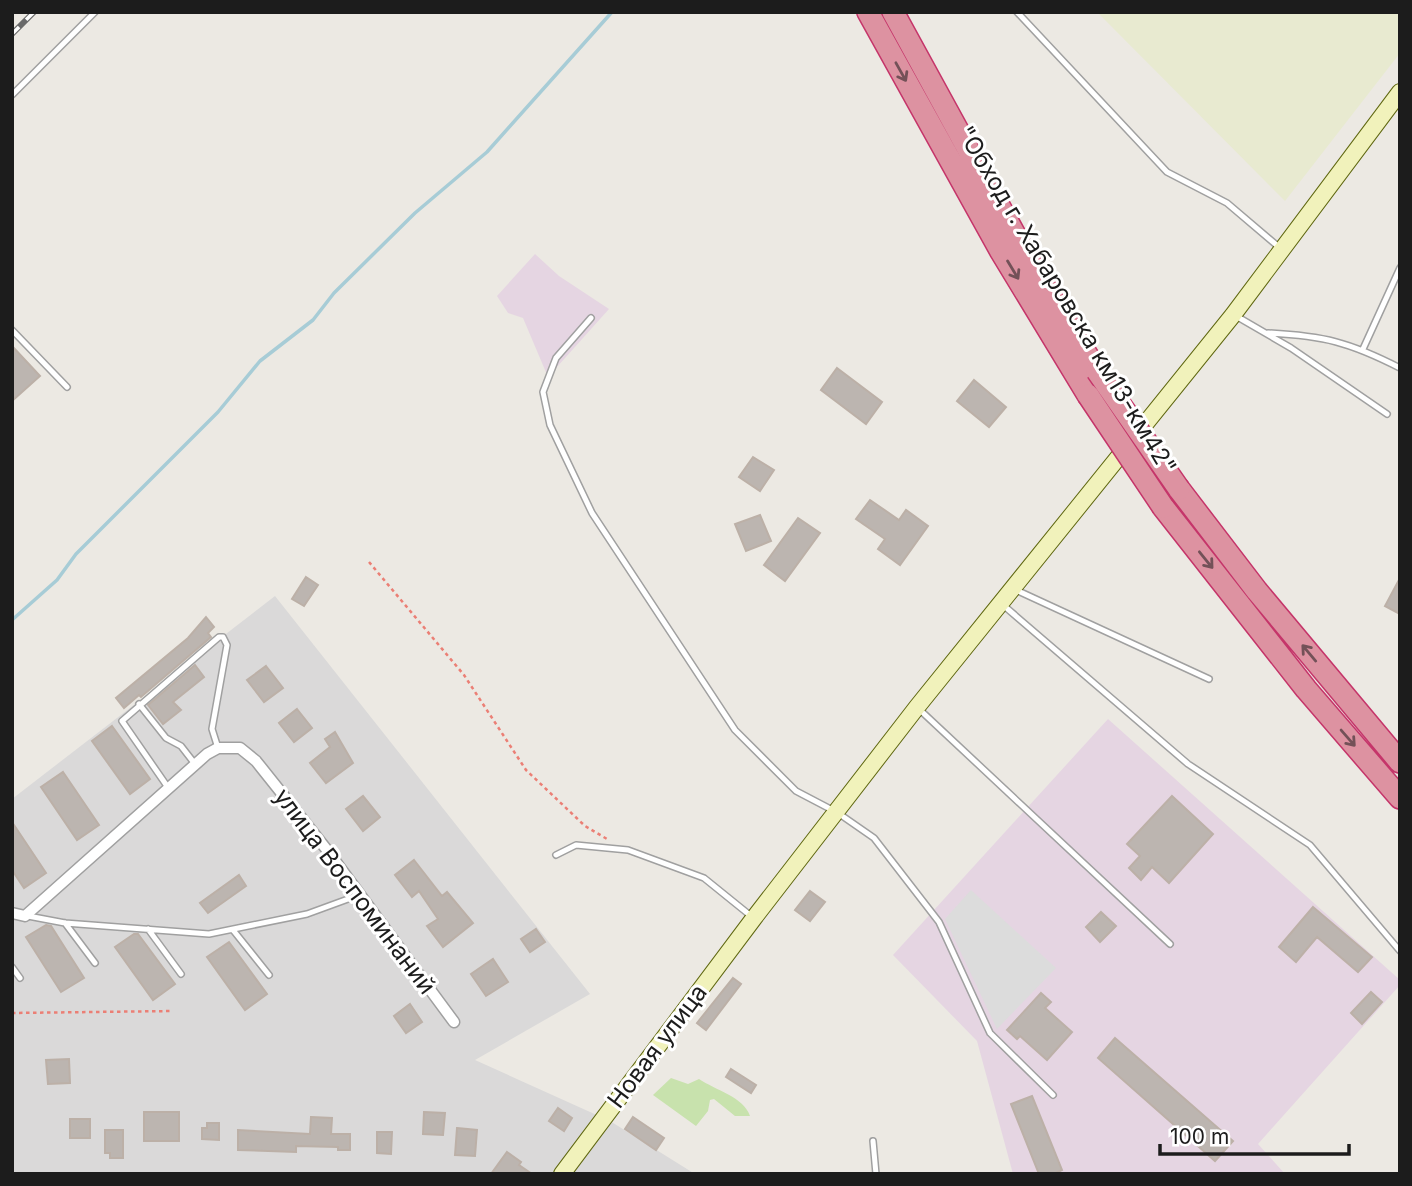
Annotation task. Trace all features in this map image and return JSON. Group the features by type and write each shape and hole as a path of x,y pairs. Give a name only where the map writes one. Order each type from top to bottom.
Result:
{"highway":[{"name":"\"Обход г. Хабаровска км13-км42\"","path":"868,12 1000,250 1088,395 1163,507 1306,689 1400,798"},
{"name":"\"Обход г. Хабаровска км13-км42\"","path":"893,12 1032,266 1097,372 1179,489 1257,591 1400,762"}],"main road":[{"name":"Новая улица","path":"562,1174 917,707 1233,315 1400,92"}],"street":[{"name":"улица Воспоминаний","path":"218,748 240,748 256,761 327,850 454,1022"},
{"path":"12,913 25,916 167,786 218,748"}],"lane":[{"path":"12,95 95,12"},
{"path":"1017,12 1029,29 1167,172 1227,203 1282,250"},
{"path":"1363,349 1400,268"},
{"path":"1233,315 1265,333 1387,414"},
{"path":"592,318 556,358 543,391 550,425 592,513 735,730 796,791 838,813 874,838 939,922 983,1023 1053,1095"},
{"path":"12,330 67,387"},
{"path":"1265,333 1317,335 1363,349 1400,368"},
{"path":"1013,589 1209,679"},
{"path":"1001,603 1188,764 1310,845 1400,951"},
{"path":"167,786 123,727 124,717 212,642 223,637 227,645 212,729 218,748"},
{"path":"139,704 166,738 181,746 195,764"},
{"path":"917,707 1170,944"},
{"path":"556,855 576,845 628,850 704,878 754,918"},
{"path":"25,916 65,923 209,934 307,914 359,895"},
{"path":"65,923 95,963"},
{"path":"148,929 181,974"},
{"path":"233,930 269,975"},
{"path":"12,967 20,978"},
{"path":"873,1141 876,1174"}],"path":[{"path":"369,562 464,675 526,770 585,826 628,850"},
{"path":"12,1013 173,1011"}],"shaded area":[{"path":"535,254 559,276 609,309 548,377 523,318 508,313 497,296"},
{"path":"275,596 590,994 475,1060 610,1121 695,1174 12,1174 12,799"},
{"path":"1108,719 1400,980 1400,985 1258,1144 1285,1174 1013,1174 977,1041 893,955"},
{"path":"971,890 1056,968 997,1029 945,919"}],"green space":[{"path":"1097,12 1400,12 1400,53 1285,201"},
{"path":"671,1078 688,1084 699,1079 742,1104 750,1116 735,1116 714,1099 710,1100 708,1111 696,1126 653,1095"}],"building":[{"path":"12,346 40,376 12,401"},
{"path":"837,368 882,402 866,424 821,390"},
{"path":"974,380 1006,407 989,427 957,401"},
{"path":"753,457 774,470 760,491 739,477"},
{"path":"870,500 899,520 906,510 928,526 900,565 878,549 885,539 856,519"},
{"path":"760,515 771,541 746,551 735,524"},
{"path":"798,518 820,533 785,581 764,565"},
{"path":"306,577 318,585 304,606 292,599"},
{"path":"1400,578 1400,614 1385,606"},
{"path":"206,617 214,627 208,633 211,637 141,697 139,695 124,708 116,698 188,638"},
{"path":"195,665 204,677 173,702 181,710 163,724 148,705"},
{"path":"266,666 283,688 264,702 247,680"},
{"path":"297,709 312,728 294,742 279,723"},
{"path":"112,726 150,779 130,794 92,741"},
{"path":"335,732 353,763 326,783 310,763 330,747 325,739"},
{"path":"63,772 99,825 77,840 41,787"},
{"path":"363,796 380,817 363,831 346,809"},
{"path":"1172,796 1213,834 1169,883 1152,867 1141,880 1129,868 1140,856 1127,844"},
{"path":"12,822 46,873 24,888 12,870"},
{"path":"414,860 442,896 447,892 473,923 443,947 427,926 438,919 419,891 412,897 395,875"},
{"path":"239,875 246,886 208,913 200,903"},
{"path":"810,891 825,902 810,921 795,910"},
{"path":"1313,907 1372,957 1358,972 1317,937 1296,962 1279,947"},
{"path":"1101,912 1116,926 1100,942 1086,927"},
{"path":"46,925 51,926 84,978 61,992 26,937"},
{"path":"536,929 545,942 530,952 521,939"},
{"path":"138,934 175,984 153,1000 115,947"},
{"path":"229,942 267,994 245,1010 207,957"},
{"path":"493,959 508,982 486,996 471,974"},
{"path":"733,978 741,984 706,1030 697,1023"},
{"path":"1371,992 1382,1002 1362,1024 1351,1013"},
{"path":"1041,993 1051,1002 1045,1008 1072,1032 1047,1060 1020,1036 1017,1039 1007,1030"},
{"path":"410,1004 422,1022 406,1033 394,1016"},
{"path":"1115,1038 1233,1141 1215,1161 1098,1058"},
{"path":"69,1059 70,1083 48,1084 46,1060"},
{"path":"731,1069 756,1085 751,1093 726,1077"},
{"path":"1032,1096 1062,1170 1054,1174 1039,1174 1011,1104"},
{"path":"558,1108 572,1118 564,1131 549,1121"},
{"path":"144,1112 179,1112 179,1141 144,1141"},
{"path":"424,1112 445,1113 443,1135 423,1134"},
{"path":"311,1117 332,1118 331,1134 350,1134 350,1150 338,1150 338,1147 296,1146 296,1152 238,1150 238,1130 310,1134"},
{"path":"633,1117 664,1138 656,1150 625,1129"},
{"path":"70,1119 90,1119 90,1138 70,1138"},
{"path":"207,1123 219,1123 219,1140 202,1139 202,1128 207,1128"},
{"path":"457,1128 477,1130 475,1156 455,1155"},
{"path":"105,1130 123,1130 123,1158 110,1158 110,1153 105,1153"},
{"path":"377,1132 392,1132 391,1154 377,1153"},
{"path":"507,1152 521,1162 519,1165 532,1174 491,1174"}],"waterway":[{"path":"12,620 57,580 76,554 218,412 260,361 313,320 334,293 415,213 487,152 612,12"}],"railway":[{"path":"12,34 34,12"}]}
